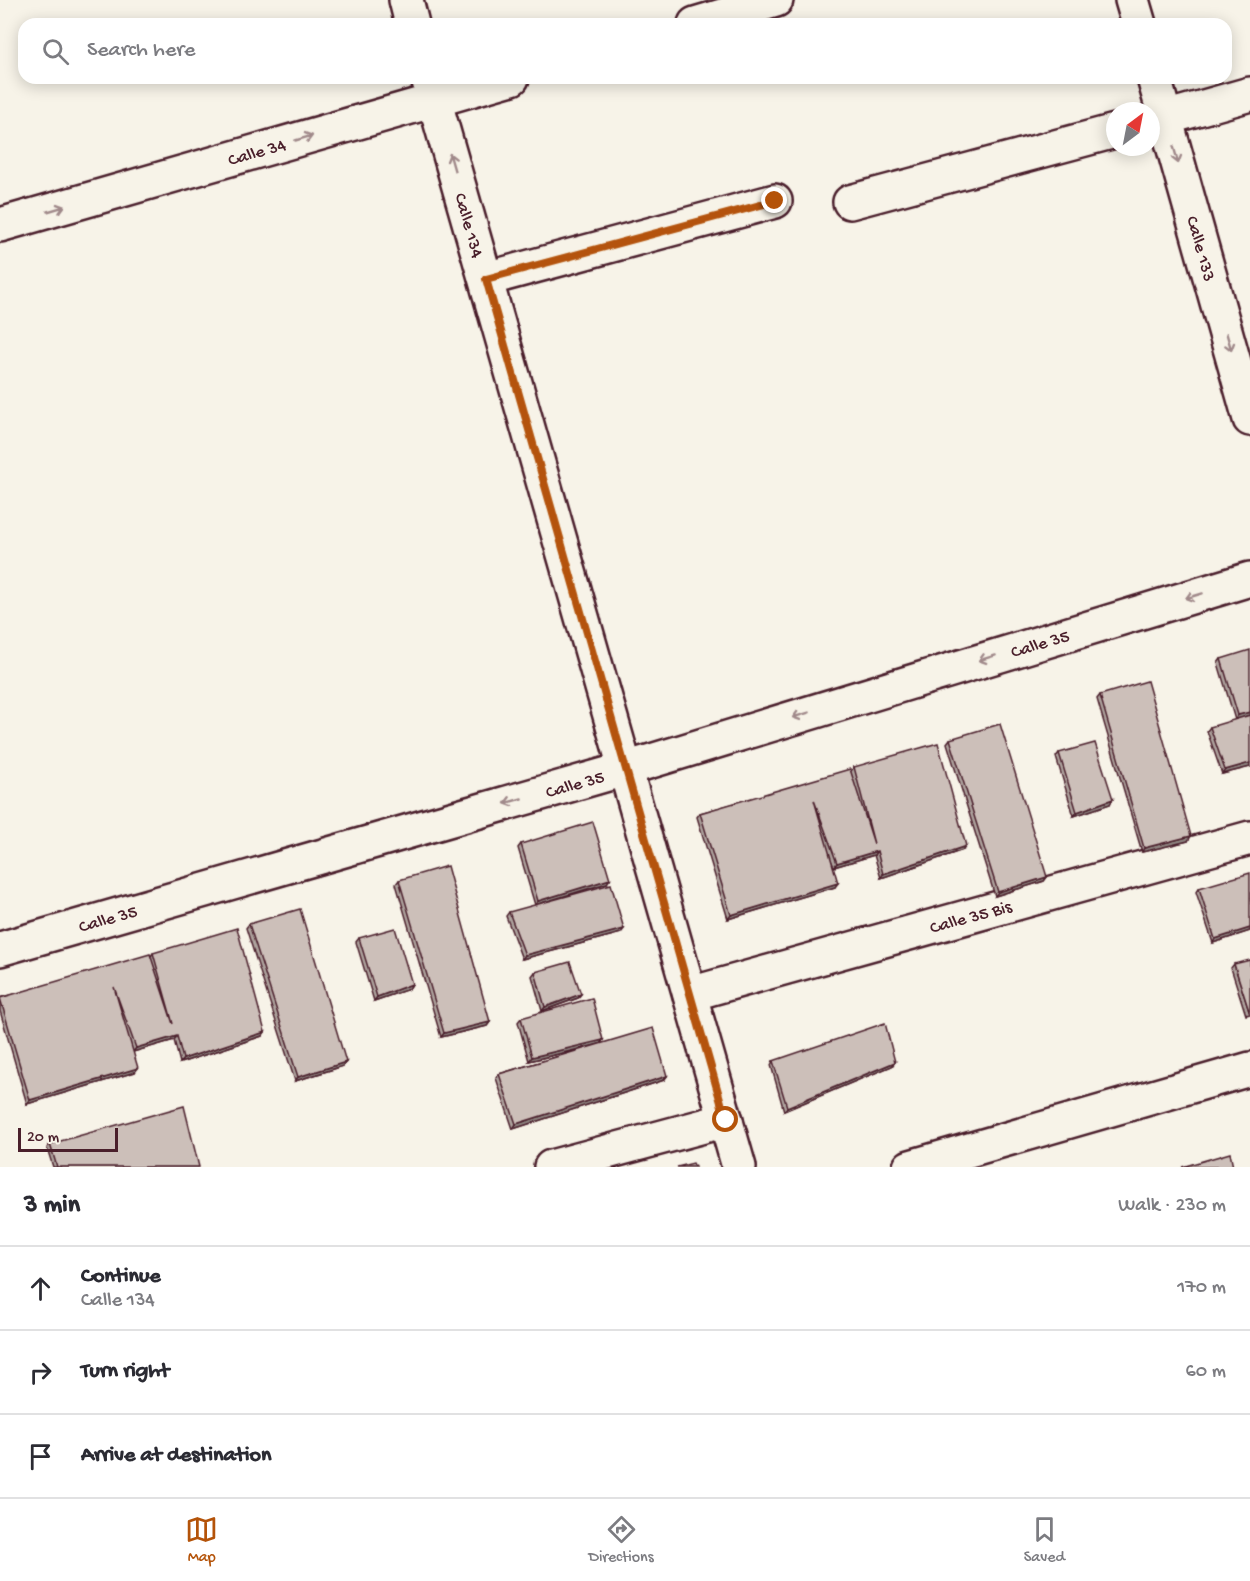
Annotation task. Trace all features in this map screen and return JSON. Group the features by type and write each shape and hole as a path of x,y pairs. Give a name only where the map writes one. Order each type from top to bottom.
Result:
{"street":[{"path":"405,0 410,18"},
{"path":"715,18 776,0"},
{"path":"1132,0 1137,18"},
{"name":"Calle 34","path":"0,225 431,90 472,84"},
{"name":"Calle 133","path":"1155,84 1156,102"},
{"name":"Calle 134","path":"431,90 739,1167"},
{"path":"1160,119 1250,94"},
{"name":"Calle 133","path":"1160,126 1250,419"},
{"path":"850,202 1106,133"},
{"path":"486,279 775,201"},
{"name":"Calle 35","path":"0,949 625,769 1250,579"},
{"name":"Calle 35 Bis","path":"690,994 1250,838"},
{"path":"910,1167 1250,1069"},
{"path":"551,1167 726,1120"}],"building":[{"path":"1250,650 1250,712 1238,715 1221,659"},
{"path":"1147,681 1191,836 1144,848 1100,695"},
{"path":"1250,715 1250,763 1225,770 1210,727"},
{"path":"1000,724 1047,877 998,892 950,739"},
{"path":"938,743 966,846 883,874 877,851 837,863 814,800 838,883 731,915 700,813 850,769 874,844 854,767"},
{"path":"1095,743 1113,799 1077,812 1059,753"},
{"path":"593,822 610,879 538,901 521,844"},
{"path":"447,866 490,1022 444,1033 399,880"},
{"path":"1250,873 1250,928 1215,939 1199,888"},
{"path":"611,884 624,929 525,955 509,912"},
{"path":"300,909 346,1062 298,1077 249,924"},
{"path":"237,928 265,1032 183,1059 177,1036 136,1048 114,987 138,1068 30,1100 0,998 150,954 173,1024 153,953"},
{"path":"395,928 412,984 377,997 359,938"},
{"path":"1250,960 1250,1010 1249,1011 1234,964"},
{"path":"570,962 581,994 545,1007 535,972"},
{"path":"592,998 603,1040 532,1057 521,1018"},
{"path":"885,1023 895,1062 787,1107 773,1061"},
{"path":"653,1028 667,1076 516,1124 499,1074"},
{"path":"184,1106 199,1167 57,1167 50,1144"},
{"path":"1230,1153 1233,1167 1182,1167"},
{"path":"693,1163 695,1167 677,1167"}],"route":[{"path":"726,1120 486,279 775,201"}]}
